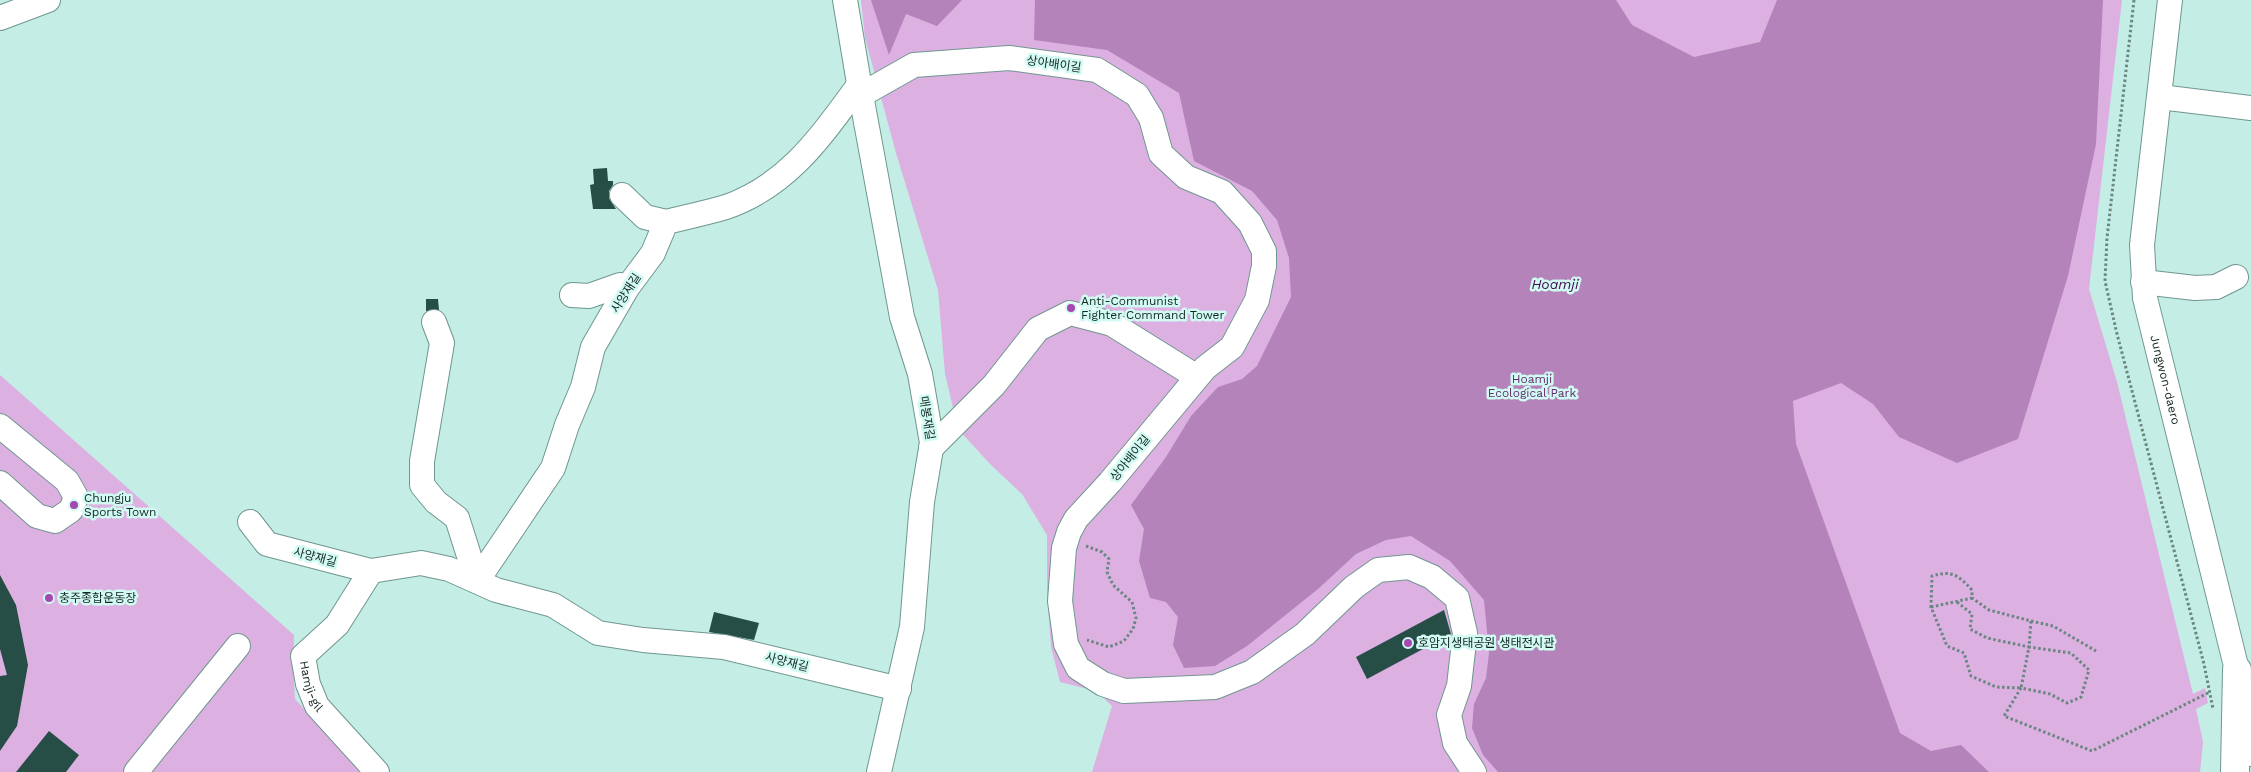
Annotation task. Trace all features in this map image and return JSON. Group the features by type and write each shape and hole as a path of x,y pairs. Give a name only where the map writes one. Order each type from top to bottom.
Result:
{"main road":[{"path":"2235,772 2237,670"}],"street":[{"path":"0,18 48,0"},
{"path":"622,195 645,217 666,222 727,206 774,183 810,151 860,90 845,0"},
{"name":"Jungwon-daero","path":"2170,0 2142,245 2143,282 2145,298 2237,670 2251,754"},
{"name":"상아배이길","path":"860,90 914,65 1009,58 1097,70 1137,95 1151,118 1161,154 1186,177 1222,192 1250,223 1264,251 1261,285 1250,317 1232,347 1196,377 1110,482 1076,519 1069,532 1064,548 1060,601 1066,644 1078,668 1103,684 1124,691 1215,687 1252,672 1305,634 1354,587 1378,570 1409,567 1432,577 1457,598 1465,633 1459,686 1449,715 1455,744 1470,762 1474,772"},
{"name":"매봉재길","path":"860,90 902,318 920,374 932,448 922,502 912,627 879,772"},
{"path":"2160,97 2251,108"},
{"name":"사양재길","path":"477,581 553,468 567,425 584,387 593,346 627,288 653,253 666,222"},
{"path":"2143,282 2195,288 2216,287 2236,277"},
{"path":"572,295 589,296 620,285 627,288"},
{"path":"932,448 994,385 1038,329 1070,313 1112,324 1196,377"},
{"path":"434,322 442,343 422,462 422,485 436,502 457,518 477,581"},
{"path":"0,426 66,481 76,496 71,510 55,521 37,516 0,483"},
{"name":"사양재길","path":"250,522 267,544 371,571 421,563 449,569 496,590 553,605 598,633 643,640 724,647 899,689"},
{"name":"Hamji-gil","path":"371,571 337,625 303,656 308,684 317,706 377,772"},
{"path":"136,772 238,646"},
{"path":"2237,670 2250,703"}],"path":[{"path":"1081,544 1102,552 1109,559 1107,572 1112,586 1132,602 1136,618 1132,629 1124,641 1109,648 1088,641 1083,636"},
{"path":"1958,602 1972,614 1970,629 1987,638 2071,654 2089,670 2080,696 2067,702 2050,694 2021,688 1996,687 1971,676 1964,653 1947,646 1931,607 1932,576 1945,572 1960,577 1972,590 1972,598"},
{"path":"1931,607 1972,598 1990,610 2053,626 2096,651"},
{"path":"2031,621 2029,647 2021,688 2004,716 2092,751 2210,692"}],"green space":[{"name":"Hoamji","path":"861,0 2122,0 2089,289 2117,382 2193,694 2205,688 2208,703 2196,709 2203,742 2200,772 1092,772 1112,706 1096,691 1060,682 1051,647 1047,593 1047,535 1022,494 991,465 958,429 945,374 938,290 896,153 865,38"},
{"name":"Chungju Sports Town","path":"0,375 294,635 295,699 363,772 0,772"}],"water":[{"path":"871,0 962,0 937,26 906,14 889,55"},
{"name":"Hoamji","path":"1035,0 1616,0 1632,25 1694,57 1760,42 1777,0 2103,0 2096,144 2068,276 2018,439 1957,463 1899,437 1873,404 1841,383 1793,401 1796,444 1900,733 1931,751 1961,745 1989,772 1498,772 1483,755 1472,728 1474,704 1486,678 1489,653 1484,600 1450,561 1411,536 1386,540 1356,554 1318,589 1247,646 1215,666 1184,668 1173,645 1178,617 1166,602 1150,598 1139,561 1144,529 1131,505 1166,457 1191,416 1218,387 1242,379 1257,366 1291,297 1289,258 1277,220 1252,191 1194,161 1179,93 1107,50 1034,40"}],"building":[{"path":"607,168 608,181 613,181 609,191 609,198 616,209 593,209 590,185 594,184 593,169"},
{"path":"426,299 438,299 439,310 426,311"},
{"path":"0,575 16,605 28,665 17,726 0,751 0,676 7,675 0,649"},
{"name":"호암지생태공원 생태전시관","path":"1444,610 1451,634 1367,679 1356,657"},
{"path":"714,612 759,623 754,640 709,632"},
{"path":"49,731 79,755 66,772 16,772"}],"place":[{"name":"Anti-Communist Fighter Command Tower","path":"1071,308"},
{"name":"Chungju Sports Town","path":"74,505"},
{"name":"충주종합운동장","path":"49,598"},
{"name":"호암지생태공원 생태전시관","path":"1408,643"}],"park label":[{"name":"Hoamji Ecological Park","path":"1532,386"}]}
